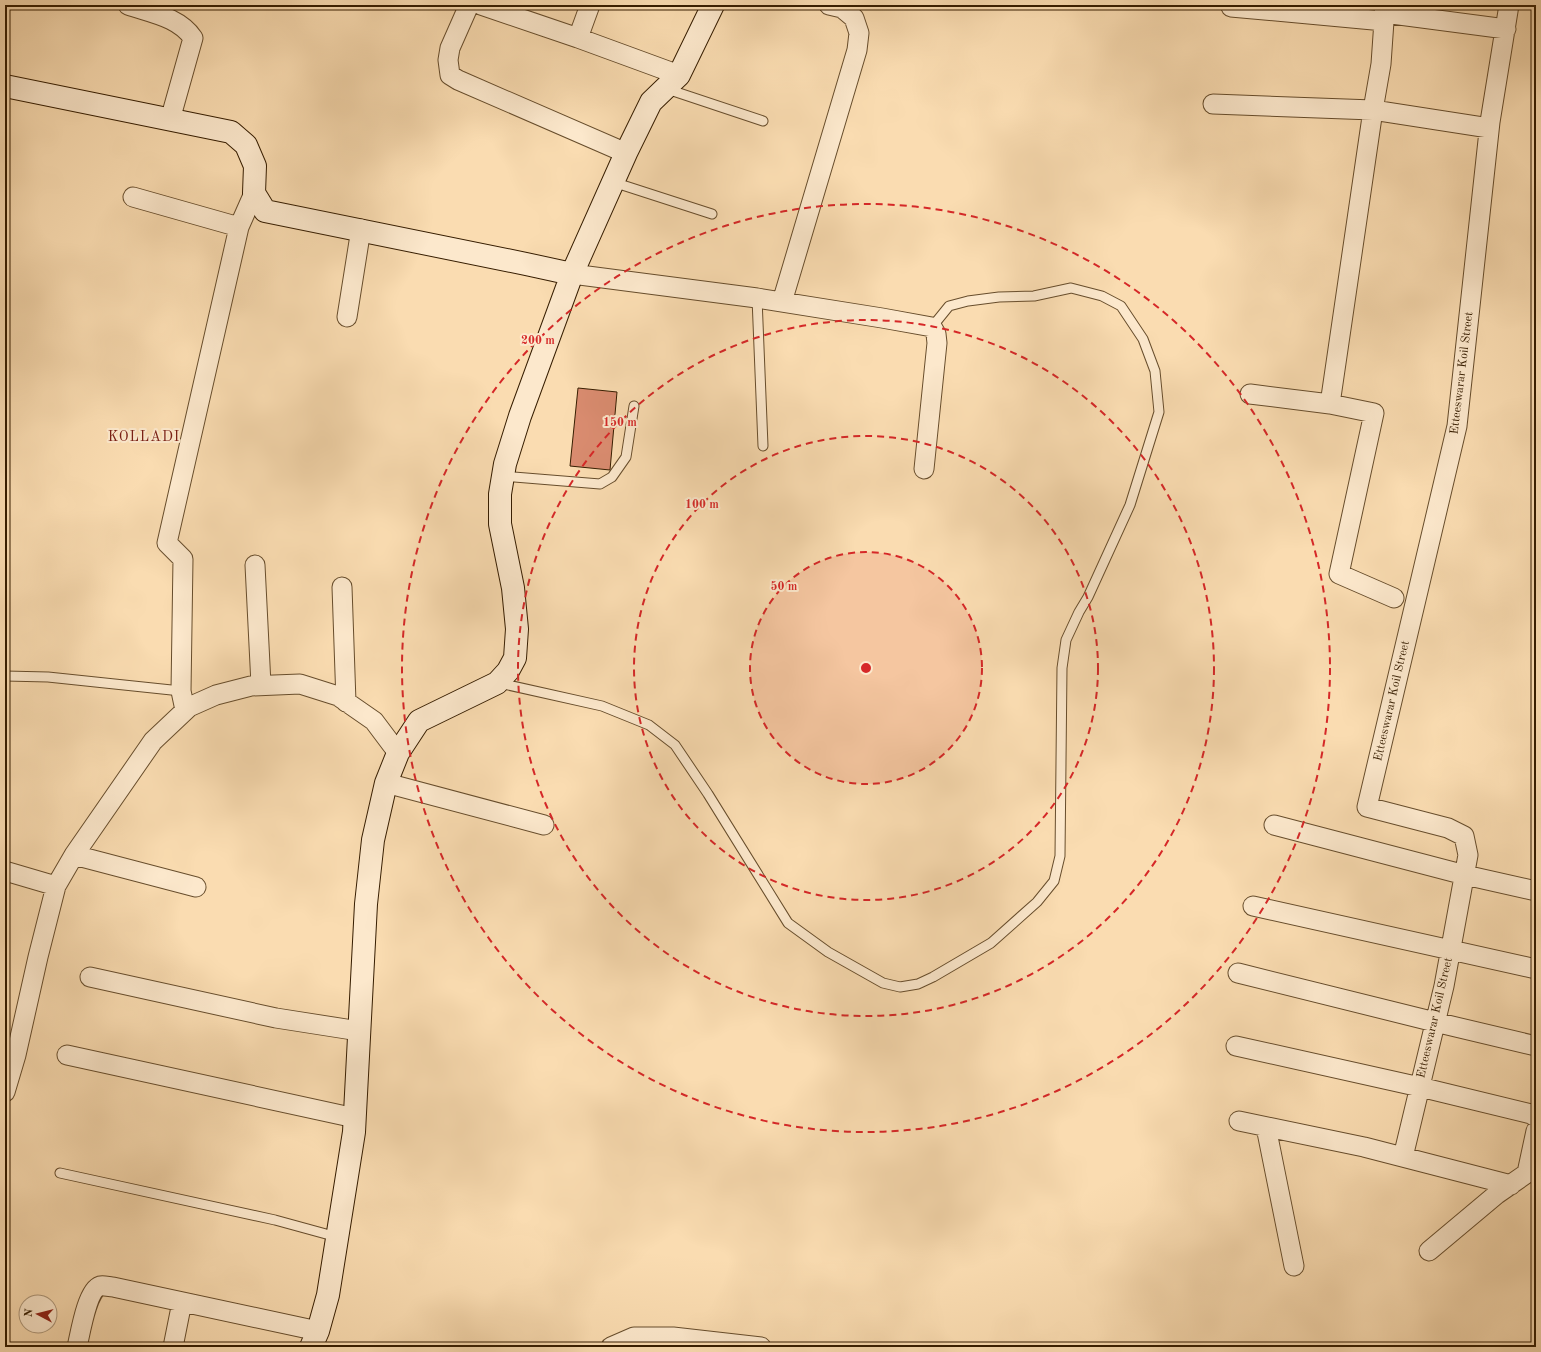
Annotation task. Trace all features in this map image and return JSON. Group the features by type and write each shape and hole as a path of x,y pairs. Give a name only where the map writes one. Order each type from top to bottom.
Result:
{"street":[{"path":"128,5 175,21 188,31 193,38 170,120"},
{"path":"469,5 450,48 448,60 450,75 465,84 626,153"},
{"path":"578,38 590,5"},
{"path":"77,1347 87,1307 94,1290 100,1286 113,1287 182,1302 314,1339 328,1295 354,1132 366,904 373,840 386,783 398,753 419,721 497,683 508,671 515,658 517,629 513,588 500,524 500,494 503,476 520,416 572,274 626,153 651,102 672,81 713,5"},
{"path":"782,302 857,50 859,33 854,18 842,8 829,5"},
{"name":"Etteeswarar Koil Street","path":"1403,1157 1435,1022 1468,855 1464,836 1448,828 1367,807 1457,426 1489,128 1510,5"},
{"path":"486,6 578,38 672,81"},
{"path":"1231,7 1384,13 1506,29"},
{"path":"1330,404 1381,64 1384,13"},
{"path":"5,86 231,132 246,145 255,166 254,193 239,227 167,543 183,559 181,691 185,710"},
{"path":"1213,104 1373,110 1489,128"},
{"path":"254,193 264,211 362,229 572,274 757,298 932,327 936,334 937,343 924,469"},
{"path":"133,197 239,227"},
{"path":"347,317 362,229"},
{"path":"1250,394 1330,404 1374,413 1339,574 1394,598"},
{"path":"255,565 261,685"},
{"path":"342,587 346,702"},
{"path":"5,1092 10,1054 38,957 56,886 74,855 153,741 185,710 216,695 251,686 300,684 338,696 374,721 398,753"},
{"path":"386,783 544,825"},
{"path":"1274,826 1465,875 1536,891"},
{"path":"74,855 196,886"},
{"path":"5,872 56,886"},
{"path":"1253,906 1536,969"},
{"path":"1238,973 1536,1046"},
{"path":"90,977 276,1018 360,1031"},
{"path":"1236,1046 1420,1087 1531,1114 1536,1117"},
{"path":"67,1055 355,1118"},
{"path":"1239,1121 1364,1147 1511,1185"},
{"path":"1266,1127 1294,1266"},
{"path":"1429,1251 1497,1194 1532,1170 1536,1131"},
{"path":"173,1347 182,1302"},
{"path":"611,1347 634,1337 674,1338 761,1347"}],"lane":[{"path":"672,81 763,121"},
{"path":"613,182 712,214"},
{"path":"497,683 602,706 649,726 675,745 708,794 788,923 828,952 883,983 900,987 918,984 933,977 991,943 1038,902 1054,881 1060,856 1062,668 1066,640 1088,597 1130,505 1159,412 1155,372 1143,339 1122,306 1102,296 1071,288 1034,296 999,297 968,301 949,306 932,327"},
{"path":"757,298 763,446"},
{"path":"503,476 600,484 612,477 626,457 634,406"},
{"path":"5,676 48,676 181,691"},
{"path":"60,1173 274,1220 337,1237"}],"building":[{"path":"578,388 617,392 610,470 570,466"}],"district":[{"name":"KOLLADI","path":"144,437"}]}
